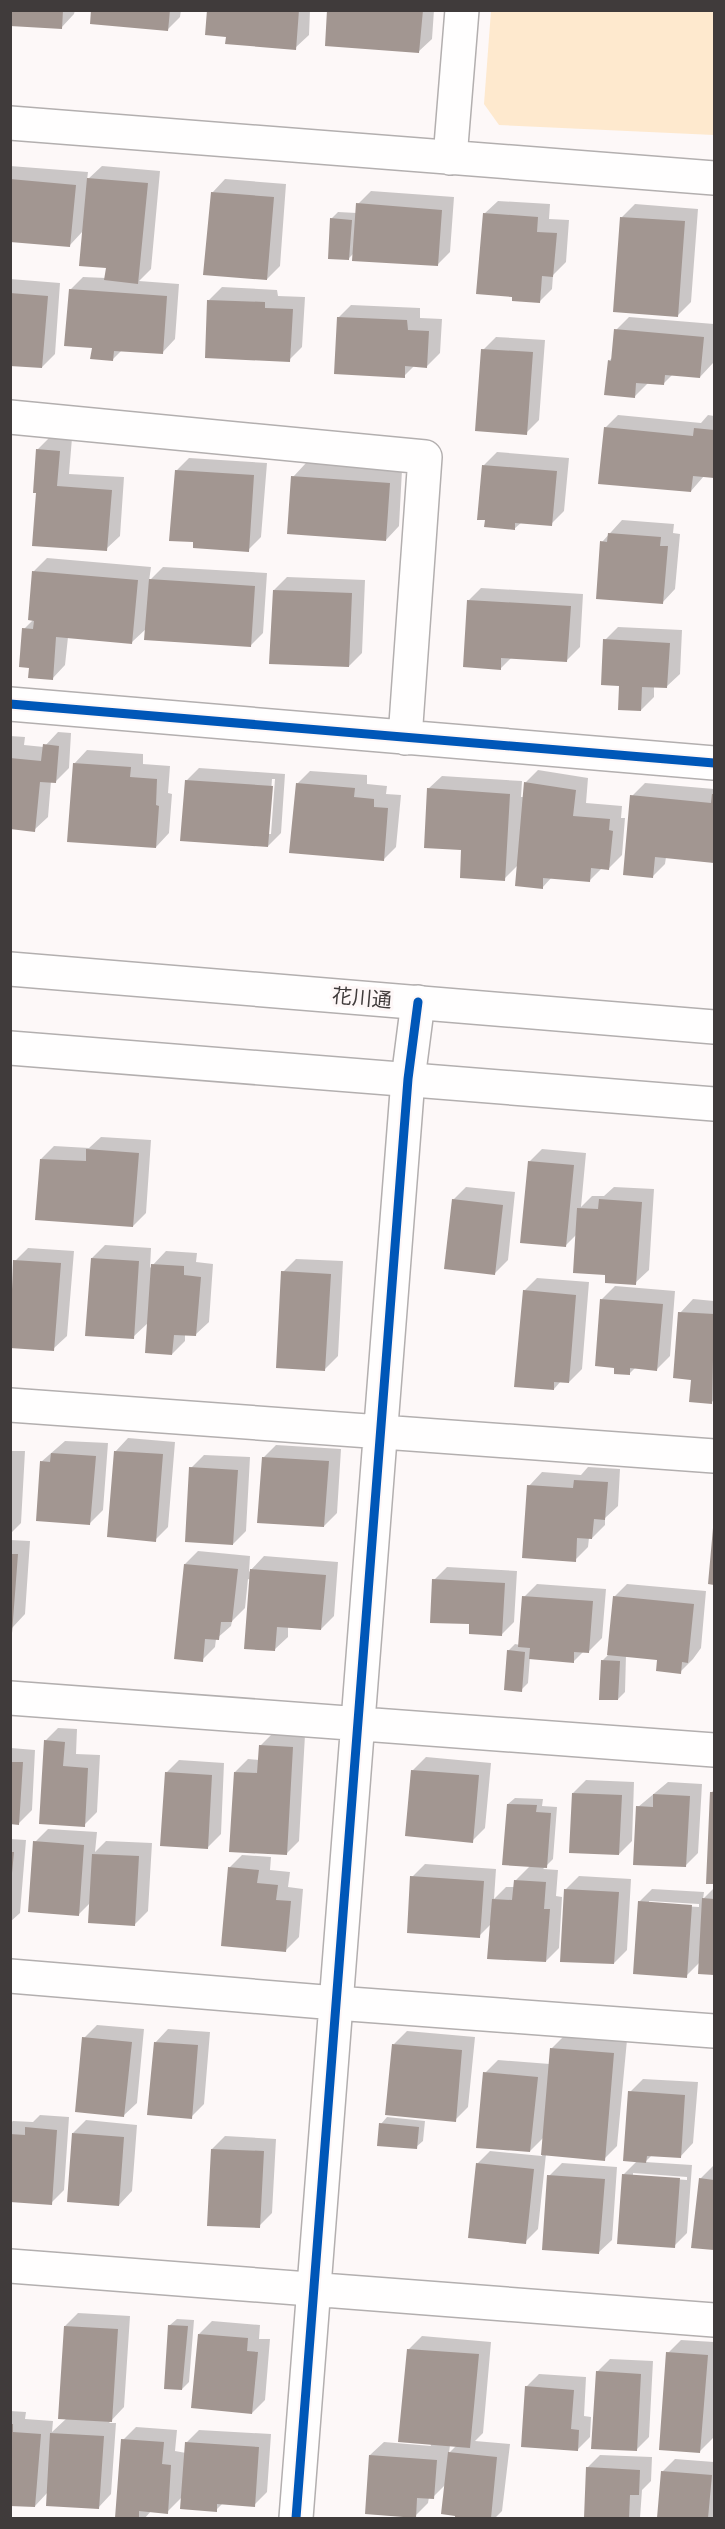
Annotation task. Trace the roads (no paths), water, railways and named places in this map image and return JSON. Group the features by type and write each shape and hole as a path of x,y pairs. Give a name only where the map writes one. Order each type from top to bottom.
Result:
{"street":[{"path":"450,158 462,10"},
{"path":"10,123 714,178"},
{"path":"10,417 425,456 405,738"},
{"path":"10,704 714,763"},
{"name":"花川通","path":"10,969 714,1027"},
{"path":"296,2518 408,1079 418,1002"},
{"path":"10,1048 714,1104"},
{"path":"10,1405 714,1456"},
{"path":"10,1698 714,1750"},
{"path":"10,1976 714,2031"},
{"path":"10,2266 714,2320"}]}
